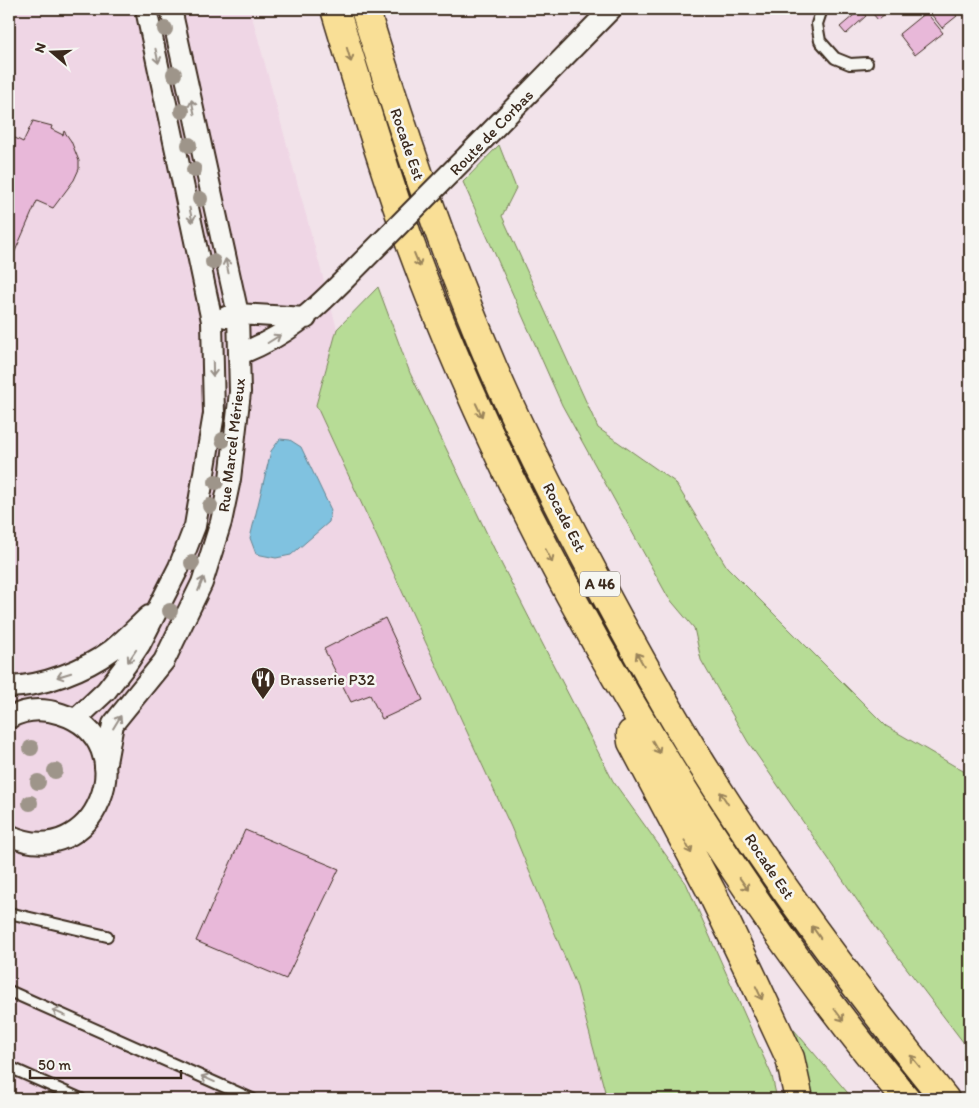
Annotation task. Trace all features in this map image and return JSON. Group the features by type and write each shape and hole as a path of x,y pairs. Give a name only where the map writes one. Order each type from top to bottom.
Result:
{"highway":[{"name":"Rocade Est","path":"335,9 372,130 412,248 468,386 567,592 673,775 727,860 827,999 906,1099"},
{"name":"Rocade Est","path":"365,9 398,117 429,205 494,369 556,502 628,637 696,756 827,948 946,1099"},
{"path":"623,690 632,742 712,893 763,1000 790,1058 799,1099"}],"street":[{"name":"Rue Marcel Mérieux","path":"75,720 106,691 126,665 140,644 179,567 195,526 204,484 214,414 212,320 146,9"},
{"name":"Rue Marcel Mérieux","path":"11,838 47,842 69,836 79,830 95,813 100,803 106,780 105,768 113,724 164,661 202,583 221,522 230,478 240,392 238,314 172,9"},
{"name":"Route de Corbas","path":"240,354 268,343 306,318 611,9"},
{"path":"212,320 238,314 306,318"},
{"name":"Rue Marcel Mérieux","path":"9,687 18,687 70,674 112,650 159,606"},
{"path":"9,718 22,712 44,710 75,720 95,741 105,768"}],"lane":[{"path":"822,9 817,24 820,41 835,58 850,64 867,63"},
{"path":"9,913 107,936"},
{"path":"9,991 252,1099"},
{"path":"9,1067 81,1099"}],"shaded area":[{"path":"9,9 250,9 337,329 316,405 511,827 577,987 607,1099 9,1099"}],"green space":[{"path":"499,145 516,188 502,216 598,428 675,482 727,567 886,726 970,775 970,1051 879,932 748,742 701,660 694,628 668,597 562,405 463,182"},
{"path":"378,287 410,373 501,563 613,781 686,883 772,1076 777,1099 607,1099 577,987 511,827 316,405 337,329"},
{"path":"789,1024 853,1099 810,1099"}],"water":[{"path":"280,439 290,440 301,447 331,510 329,522 291,555 276,558 256,554 250,538 271,451"}],"building":[{"path":"869,9 888,9 889,10 878,20"},
{"path":"927,9 951,9 957,16 942,28"},
{"path":"860,10 866,16 846,34 840,27"},
{"path":"926,12 943,33 915,55 899,34"},
{"path":"33,121 52,126 51,129 63,135 64,131 71,141 79,161 79,169 74,180 53,208 37,201 9,265 9,135 23,142"},
{"path":"385,618 423,700 382,719 370,695 351,702 324,649"},
{"path":"245,830 339,869 286,979 196,941"}],"place":[{"name":"Brasserie P32","path":"263,700"}]}
